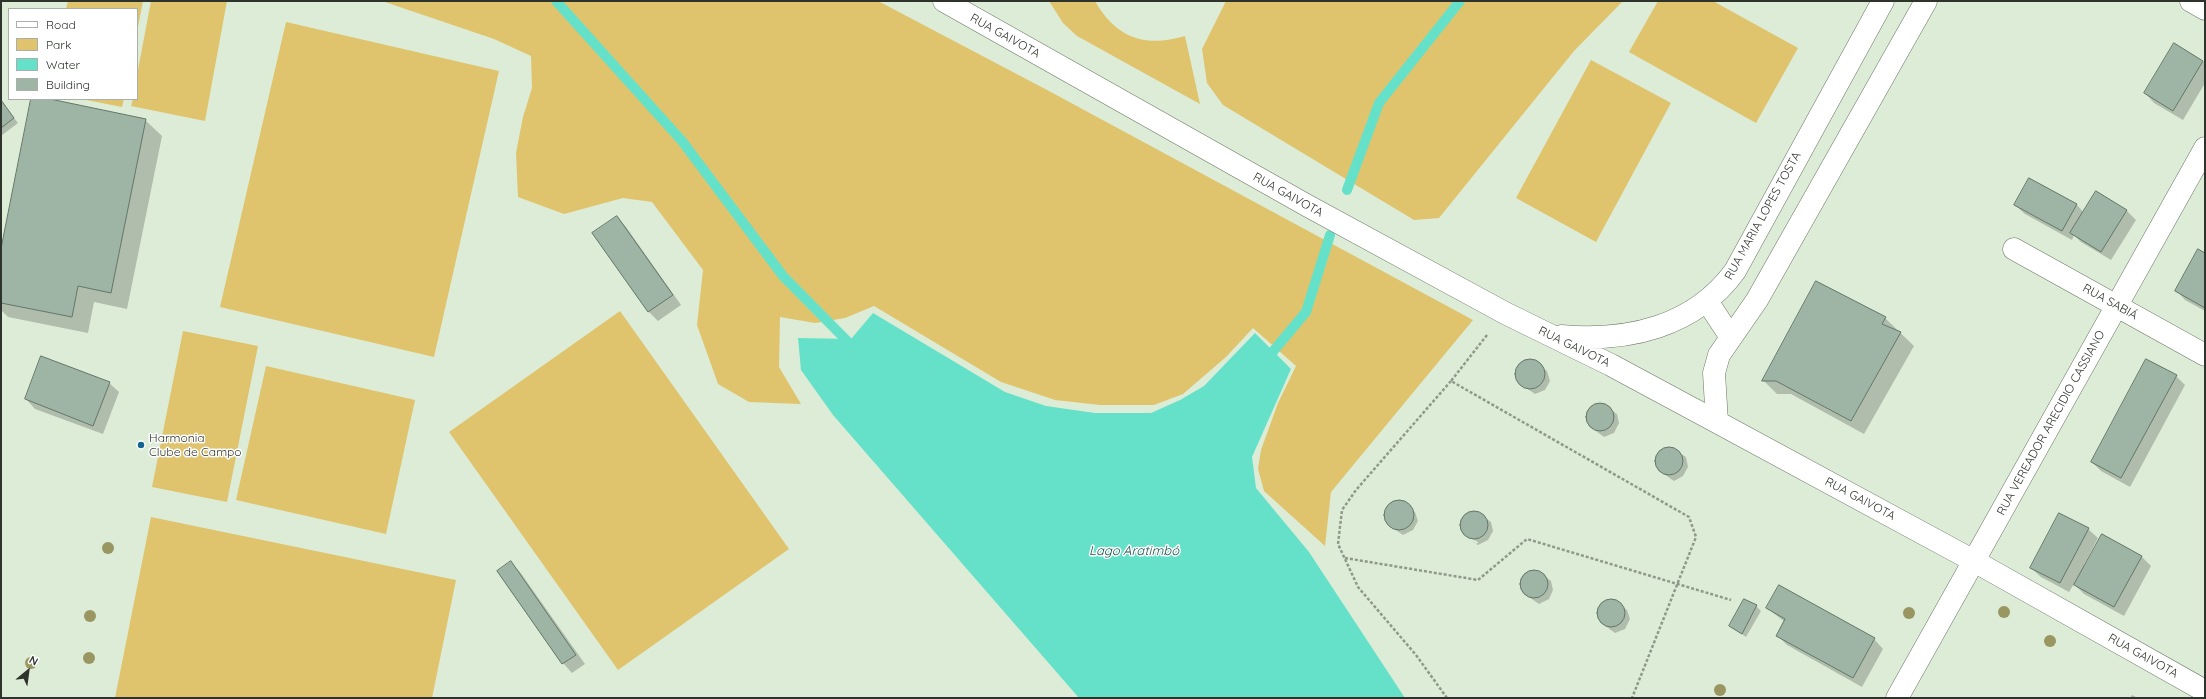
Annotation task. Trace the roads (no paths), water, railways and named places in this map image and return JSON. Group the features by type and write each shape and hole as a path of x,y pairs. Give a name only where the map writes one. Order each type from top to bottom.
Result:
{"street":[{"name":"RUA GAIVOTA","path":"944,1 1308,206 1505,313 1611,365 1717,422 1974,561 2205,691"},
{"name":"RUA MARIA LOPES TOSTA","path":"1548,335 1589,339 1635,334 1660,326 1694,310 1721,289 1735,271 1883,1"},
{"path":"1717,422 1714,373 1719,355 1730,336 1757,300 1926,1"},
{"path":"2191,1 2205,8"},
{"name":"RUA VEREADOR ARECIDIO CASSIANO","path":"1897,698 2205,148"},
{"path":"1786,176 1816,194"},
{"name":"RUA SABIÁ","path":"2014,249 2205,355"},
{"path":"1707,301 1730,336"}],"water":[{"name":"Lago Aratimbó","path":"873,313 1005,392 1046,406 1095,413 1151,413 1180,400 1204,386 1255,333 1291,369 1252,457 1256,488 1309,552 1405,698 1079,698 833,415 801,370 798,338 851,339"}],"waterway":[{"path":"556,1 682,141 783,276 854,348"},
{"path":"1347,190 1379,103 1460,1"},
{"path":"1265,361 1306,312 1330,235"}],"place":[{"name":"Harmonia Clube de Campo","path":"141,445"}]}
